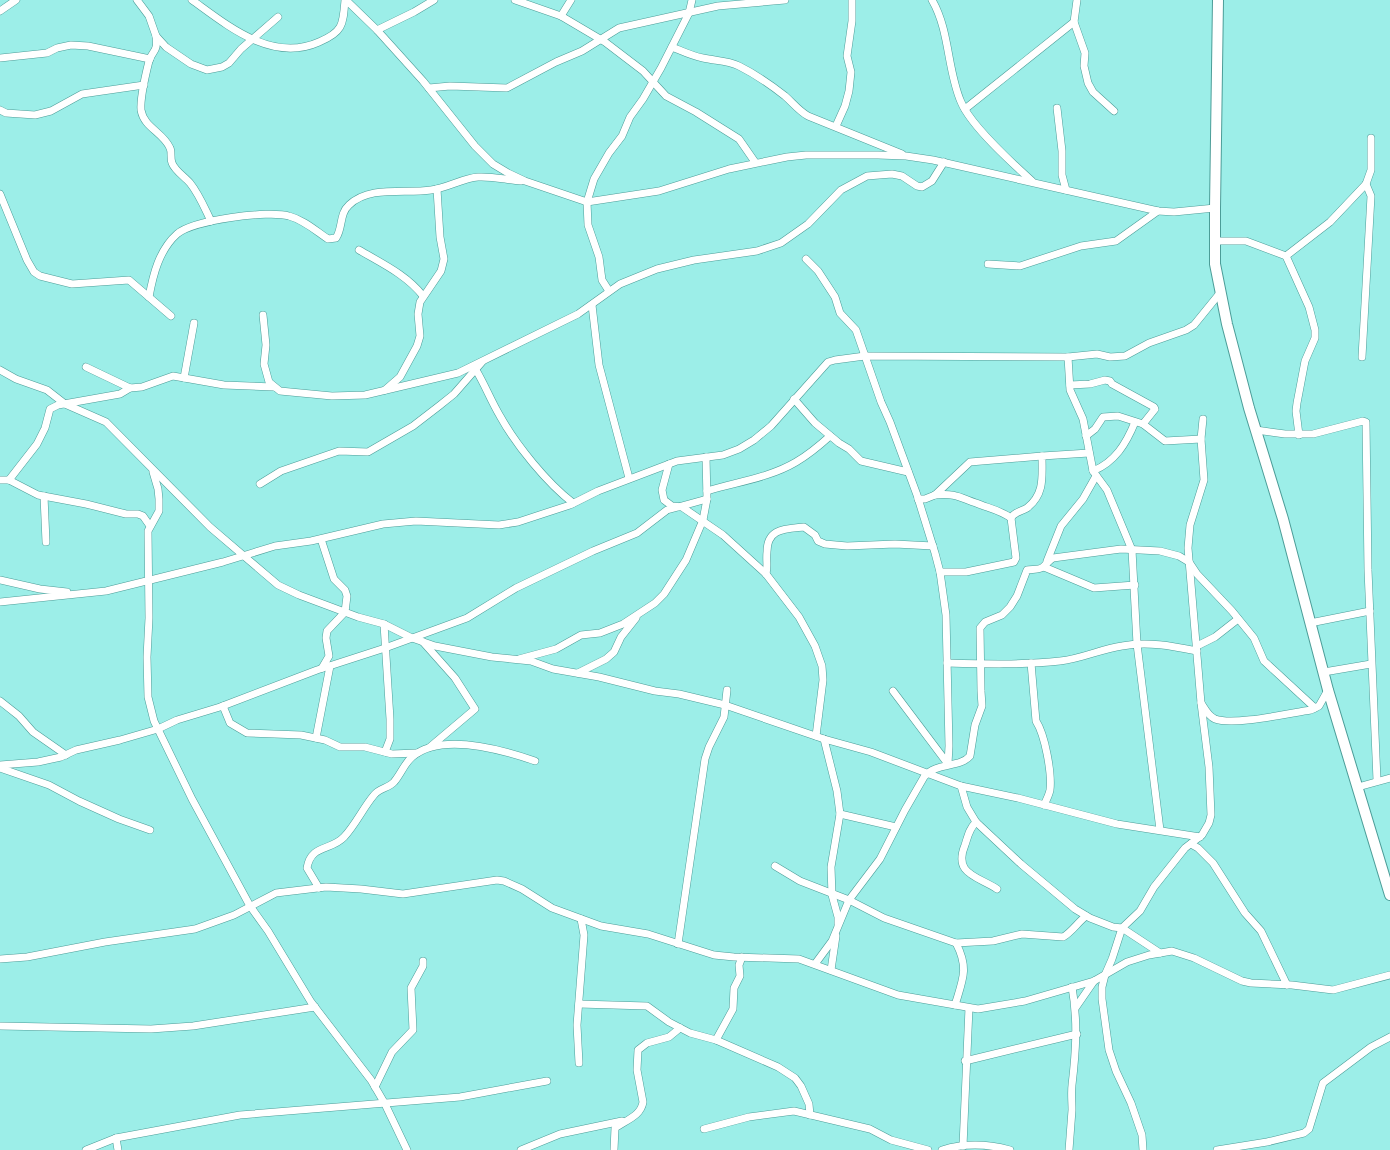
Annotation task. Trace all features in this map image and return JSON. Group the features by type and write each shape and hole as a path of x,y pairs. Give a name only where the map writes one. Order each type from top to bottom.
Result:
{"street":[{"path":"0,11 16,0"},
{"path":"137,0 149,16 156,36 157,45 155,53 150,60 144,85 141,108 145,123 156,131 170,148 172,163 191,184 211,221"},
{"path":"192,0 222,22 253,40 272,46 296,49 317,43 335,34 340,28 343,20 346,0"},
{"path":"346,0 377,30 429,88 475,146 493,164 525,181 588,202 659,192 755,162 806,155 906,156 944,162 1033,183 1100,196 1138,208 1174,212 1215,208"},
{"path":"377,30 414,12 434,0"},
{"path":"515,0 561,16 602,39 643,71 666,96 696,112 739,139 755,162"},
{"path":"561,16 572,0"},
{"path":"609,291 602,280 599,257 589,231 588,202 594,179 609,153 622,136 630,117 643,99 672,47 689,13 692,0"},
{"path":"429,88 450,86 507,88 556,62 582,51 602,39 608,33 625,26 736,4 758,1 785,0"},
{"path":"836,126 845,106 849,90 851,72 847,56 852,21 852,0"},
{"path":"932,0 940,17 952,70 965,109 1003,153 1033,183"},
{"path":"1077,0 1074,22 1085,53 1084,66 1088,83 1093,92 1114,111"},
{"path":"1218,0 1215,264 1220,293 1256,430 1283,519 1328,690 1390,895"},
{"path":"156,36 166,47 190,64 207,70 222,67 229,63 278,17"},
{"path":"965,109 1074,22"},
{"path":"0,58 47,53 57,48 71,45 88,46 150,60"},
{"path":"672,47 691,55 712,60 723,60 739,66 771,86 787,98 800,111 906,156"},
{"path":"0,110 6,113 34,115 51,112 82,94 144,85"},
{"path":"1057,108 1062,151 1062,175 1066,190"},
{"path":"1286,256 1330,222 1366,184 1371,170 1371,138"},
{"path":"9,480 37,444 45,428 50,409 65,404 120,394 130,388 142,387 166,377 184,378 224,385 274,388 280,391 332,396 365,395 458,373 592,305 609,291 627,281 667,266 767,249 794,235 841,190 867,176 902,176 917,186 922,187 932,181 944,162"},
{"path":"149,297 156,266 173,239 177,234 194,226 211,221 261,214 289,216 311,226 328,240 336,238 339,233 343,213 348,205 363,196 437,189 477,177 525,181"},
{"path":"1362,357 1371,196 1366,184"},
{"path":"383,391 400,377 417,346 420,336 418,307 423,296 441,271 444,259 440,237 437,189"},
{"path":"0,194 27,260 34,272 48,279 72,284 129,280 171,316"},
{"path":"988,264 1020,266 1081,246 1116,242 1158,211"},
{"path":"1215,241 1246,241 1286,256 1309,306 1315,330 1315,338 1305,361 1297,403 1296,412 1299,435"},
{"path":"359,250 402,276 423,296"},
{"path":"806,259 818,271 835,297 840,312 856,330 918,499 933,546 940,572 945,610 949,746 948,764"},
{"path":"0,602 106,591 149,579 223,562 275,546 321,539 383,524 416,521 499,525 518,522 573,503 630,478 677,461 723,455 754,440 782,415 828,362 865,356 1068,357 1097,354 1110,357 1125,356 1149,343 1186,330 1194,325 1220,293"},
{"path":"592,305 601,372 630,478"},
{"path":"263,315 266,345 264,364 266,375 274,388"},
{"path":"184,378 194,323"},
{"path":"1068,357 1070,385 1074,401 1083,419 1094,474 1107,490 1132,550 1137,644 1160,830"},
{"path":"260,484 281,471 339,451 368,452 413,426 439,406 454,394 484,360"},
{"path":"86,367 130,388"},
{"path":"0,370 16,379 47,390 65,404 106,422 153,472 210,527 282,587 345,612 384,624 423,642 492,657 519,659 553,669 578,673 725,705 824,739 871,752 961,786 1117,824 1200,837"},
{"path":"476,370 500,416 516,440 550,482 560,493 573,503"},
{"path":"1070,385 1090,384 1104,380 1110,381 1112,384 1154,407 1155,409 1143,424"},
{"path":"794,400 830,436 849,449 861,462 908,472"},
{"path":"1086,436 1095,428 1103,417 1118,416 1143,424 1165,440 1201,439"},
{"path":"1143,1150 1142,1134 1131,1103 1116,1071 1110,1050 1102,999 1105,975 1122,928 1140,911 1163,875 1185,848 1207,830 1211,815 1209,767 1201,703 1188,548 1190,525 1204,480 1201,439 1203,419"},
{"path":"1256,430 1299,435 1313,434 1362,421 1366,422 1371,664 1375,700 1377,780"},
{"path":"1046,564 1061,526 1083,499 1094,474 1111,462 1131,433 1135,422"},
{"path":"707,491 739,483 785,467 815,450 830,436"},
{"path":"918,499 926,499 935,495 970,462 1089,453"},
{"path":"940,572 966,572 1014,562 1016,558 1011,518 1013,514 1026,508 1039,494 1042,486 1042,456"},
{"path":"519,659 556,649 581,635 611,629 623,624 655,603 664,594 686,560 704,520 707,499 706,457"},
{"path":"669,464 662,490 664,500 672,506 682,507 704,520 723,535 766,574 799,617 820,657 823,680 816,736"},
{"path":"153,472 158,489 159,500 158,511 150,526 148,540 148,697 158,729 192,799 250,906 268,931 300,986 362,1066 375,1086 407,1150"},
{"path":"0,480 9,480 24,489 44,496 126,514 138,514 143,516 150,526"},
{"path":"935,495 961,496 1002,512 1011,518"},
{"path":"44,496 46,542"},
{"path":"0,767 38,762 66,755 76,750 120,740 158,729 177,720 223,706 322,668 385,648 467,618 516,588 593,551 632,535 656,517 677,506 707,499"},
{"path":"766,574 768,564 766,554 768,539 774,533 781,530 804,527 815,535 818,541 837,545 895,544 933,546"},
{"path":"321,539 334,579 345,590 347,596 345,612 327,631 326,638 329,656 322,668"},
{"path":"815,964 832,941 849,900 880,859 926,774 938,767 968,758 970,756 975,725 982,706 979,641 981,625 1002,615 1010,607 1017,596 1027,570 1061,557 1093,554 1114,550 1172,553 1188,548"},
{"path":"1172,553 1189,562 1197,574 1238,618 1254,638 1264,661 1315,708"},
{"path":"1046,564 1094,588 1134,585"},
{"path":"0,580 40,589 79,594"},
{"path":"1310,623 1370,611"},
{"path":"578,673 606,659 614,652 621,637 640,613"},
{"path":"947,663 980,664 1062,661 1121,646 1137,644 1197,649 1215,637 1238,618"},
{"path":"384,624 390,720 390,739 385,752"},
{"path":"423,642 455,678 475,709 427,750"},
{"path":"1031,663 1036,721 1041,728 1050,775 1050,792 1044,805"},
{"path":"1324,672 1371,664"},
{"path":"316,738 330,666"},
{"path":"678,944 705,759 709,747 724,717 727,690"},
{"path":"1201,703 1210,716 1220,720 1238,721 1315,708 1319,706 1328,690"},
{"path":"892,691 948,764"},
{"path":"0,701 19,716 33,732 66,755"},
{"path":"223,706 230,723 247,733 316,738 340,747 365,746 392,754 420,753"},
{"path":"824,739 837,791 840,814 831,867 832,894 838,917 838,928 831,970"},
{"path":"319,888 307,868 308,859 315,852 343,839 362,814 373,795 393,783 411,758 427,750 463,744 501,750 535,761"},
{"path":"0,767 49,785 79,802 150,830"},
{"path":"1358,787 1377,780 1390,778"},
{"path":"961,786 967,807 976,822 1021,864 1086,916 1098,922 1122,928 1160,953"},
{"path":"840,814 896,827"},
{"path":"976,822 970,829 962,852 961,862 964,869 997,889"},
{"path":"1191,844 1198,848 1222,875 1242,908 1261,931 1287,985"},
{"path":"775,866 790,876 849,900 884,918 956,943 993,941 1022,934 1063,936 1068,934 1076,924 1086,916"},
{"path":"0,959 27,957 113,941 195,929 229,917 276,893 319,888 361,889 403,894 497,880 512,884 552,908 601,926 648,934 714,955 799,958 850,979 898,995 978,1009 996,1007 1094,981 1127,962 1160,953 1172,952 1183,954 1211,965 1242,981 1333,990 1390,975"},
{"path":"579,1063 577,1025 584,949 584,935 580,919"},
{"path":"963,957 968,942"},
{"path":"955,1005 962,981 964,965 963,957 956,943"},
{"path":"716,1040 733,1009 734,988 740,976 739,965 742,957"},
{"path":"375,1086 392,1052 413,1030 411,988 423,966 423,961"},
{"path":"1069,1150 1072,1086 1077,1034 1074,1016 1076,1007 1094,981"},
{"path":"1072,987 1076,1007"},
{"path":"579,1004 647,1006 690,1033 716,1040 778,1067 795,1078 805,1092 809,1104 810,1115"},
{"path":"0,1026 151,1029 193,1026 315,1007"},
{"path":"963,1146 965,1061 969,1008"},
{"path":"614,1150 615,1128 638,1112 644,1102 637,1070 638,1050 647,1043 669,1037 680,1028"},
{"path":"965,1061 1077,1034"},
{"path":"1217,1150 1267,1142 1304,1133 1310,1125 1323,1083 1371,1047 1390,1037"},
{"path":"86,1150 116,1138 240,1115 460,1097 547,1081"},
{"path":"704,1130 749,1117 794,1111 870,1129 891,1140 928,1150"},
{"path":"521,1150 560,1134 630,1119"},
{"path":"116,1138 118,1150"},
{"path":"942,1150 986,1144 1010,1150"}]}
